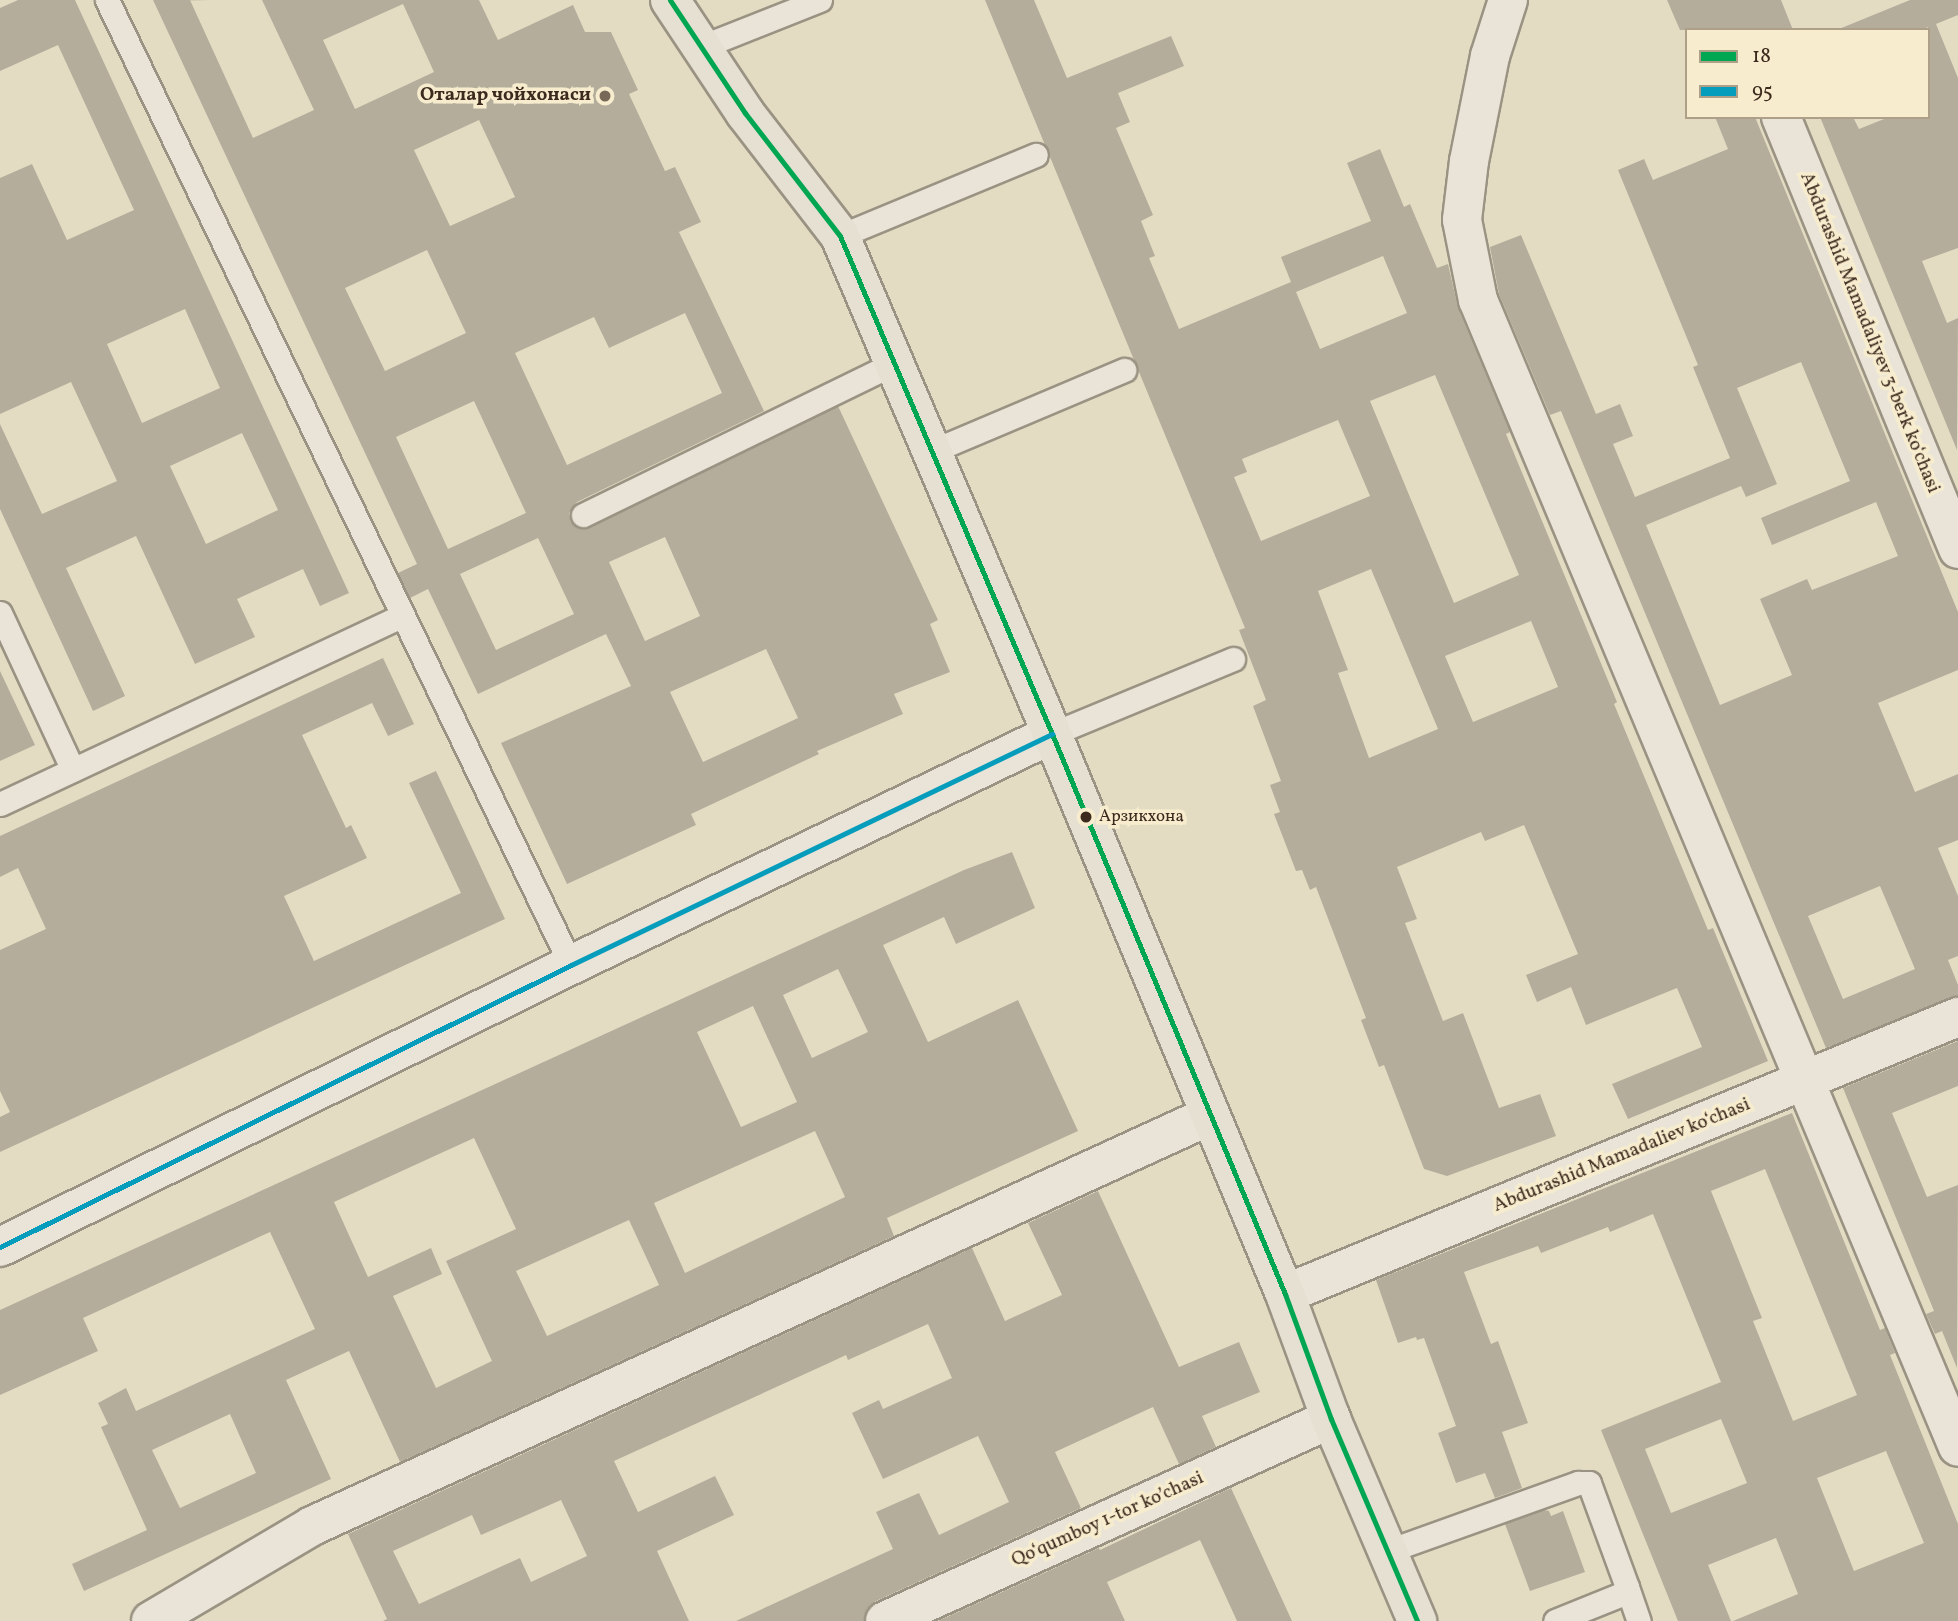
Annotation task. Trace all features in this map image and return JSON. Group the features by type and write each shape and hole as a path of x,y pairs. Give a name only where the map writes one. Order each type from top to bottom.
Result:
{"main road":[{"path":"670,0 745,113 840,236 1211,1115 1285,1294 1331,1419 1417,1621"}],"street":[{"path":"1508,0 1490,56 1469,161 1462,220 1478,300 1697,817 1804,1081 1958,1447"},
{"name":"Abdurashid Mamadaliyev 3-berk koʻchasi","path":"1782,119 1958,549"},
{"path":"0,1247 571,965 1052,734"},
{"name":"Abdurashid Mamadaliev koʻchasi","path":"1285,1294 1958,1017"},
{"path":"150,1621 312,1526 1211,1115"},
{"name":"Qoʻqumboy 1-tor koʼchasi","path":"885,1621 1331,1419"}],"lane":[{"path":"107,0 571,965"},
{"path":"701,47 820,0"},
{"path":"840,236 1036,155"},
{"path":"583,515 895,363"},
{"path":"930,452 1124,370"},
{"path":"0,613 73,770"},
{"path":"0,804 402,616"},
{"path":"1052,734 1233,659"},
{"path":"1388,1552 1578,1483 1589,1483 1639,1621"},
{"path":"1555,1621 1622,1594 1627,1587"}],"building":[{"path":"18,0 75,0 349,593 320,606 303,569 237,599 255,637 195,664 136,536 66,568 125,696 93,711 0,509 0,424 42,514 117,481 71,382 0,414 0,178 32,164 67,240 134,210 58,45 0,71 0,8","holes":["185,309 220,388 142,423 107,344","242,433 278,510 206,544 170,466"]},
{"path":"153,0 190,0 253,138 314,110 262,0 479,0 498,40 573,5 585,32 611,32 638,90 629,94 665,171 675,167 701,222 679,232 764,411 577,502 569,513 571,522 581,529 589,528 838,406 938,620 930,624 950,672 894,694 903,714 817,751 819,754 691,814 696,825 567,884 501,743 631,686 606,634 478,694 428,589 410,598 398,573 417,564","holes":["403,4 434,72 355,109 323,40","479,120 515,197 450,226 414,150","427,250 466,333 385,371 345,288","685,313 722,393 567,465 515,353 594,317 609,348","474,401 526,513 448,549 396,437","665,537 700,616 645,641 609,562","538,538 574,614 496,650 460,574","766,649 798,718 703,762 670,692"]},
{"path":"985,0 1034,0 1067,78 1171,36 1184,66 1118,93 1130,122 1116,128 1153,215 1141,221 1155,256 1149,258 1179,329 1291,282 1281,257 1371,221 1347,163 1380,149 1404,207 1410,204 1437,268 1448,264 1458,308 1510,432 1506,434 1617,702 1614,704 1708,930 1713,928 1768,1061 1628,1119 1612,1084 1702,1047 1677,988 1586,1025 1571,987 1537,1002 1526,975 1578,954 1524,825 1485,841 1481,832 1397,867 1417,919 1405,923 1443,1021 1463,1013 1499,1108 1540,1094 1556,1136 1447,1176 1424,1169 1384,1065 1379,1067 1361,1020 1366,1018 1316,887 1310,890 1302,870 1296,871 1274,814 1280,812 1270,785 1281,781 1253,706 1266,700 1239,630 1245,628","holes":["1383,256 1407,313 1320,349 1296,292","1435,375 1519,575 1454,603 1370,401","1338,420 1370,496 1261,541 1234,477 1247,472 1242,459","1371,569 1438,729 1369,758 1338,673 1348,670 1318,591","1531,621 1558,687 1473,722 1445,656"]},
{"path":"1667,0 1781,0 1792,28 1685,28 1680,30"},
{"path":"1910,0 1958,0 1958,15 1936,24 1958,78 1958,248 1922,261 1947,323 1958,318 1957,450 1821,119 1854,119 1859,129 1884,119 1930,119 1930,28 1841,28"},
{"path":"1716,119 1756,119 1958,612 1958,670 1878,703 1915,792 1958,774 1958,840 1938,848 1958,896 1958,956 1948,960 1958,985 1958,996 1826,1048 1561,411 1550,415 1499,294 1490,247 1521,235 1596,414 1620,404 1633,436 1613,444 1635,497 1730,458 1693,367 1698,365 1618,170 1644,159 1653,180 1728,149","holes":["1801,362 1850,481 1761,518 1772,545 1876,502 1898,556 1812,590 1807,579 1760,599 1792,675 1720,705 1646,525 1741,486 1746,497 1777,484 1737,388","1880,886 1915,969 1843,999 1808,916"]},
{"path":"383,658 414,724 388,736 372,703 302,735 346,828 351,825 367,858 284,896 314,961 461,893 409,783 436,771 505,919 0,1152 0,1117 10,1112 0,1091 0,950 46,929 18,868 0,877 0,836"},
{"path":"0,671 35,745 0,761"},
{"path":"1012,852 1035,908 956,944 944,917 883,945 928,1042 1018,1000 1078,1131 887,1218 894,1236 400,1462 349,1351 286,1380 331,1479 84,1591 72,1564 147,1530 101,1427 108,1424 98,1403 126,1388 136,1411 315,1329 270,1232 83,1318 98,1351 0,1395 0,1310 964,870","holes":["838,969 868,1032 812,1058 783,995","753,1006 797,1102 741,1127 697,1032","815,1131 845,1197 685,1273 654,1203","474,1138 516,1229 446,1261 492,1361 436,1388 393,1296 442,1274 431,1248 368,1277 334,1202","629,1220 659,1285 547,1336 516,1271","230,1414 256,1473 180,1508 152,1450"]},
{"path":"1958,1041 1958,1086 1892,1113 1927,1197 1958,1185 1957,1368 1942,1331 1935,1334 1926,1314 1934,1311 1843,1088"},
{"path":"1792,1113 1880,1330 1885,1328 1895,1353 1890,1355 1958,1524 1958,1621 1733,1621 1798,1594 1776,1538 1708,1565 1731,1621 1678,1621 1601,1430 1721,1382 1653,1214 1610,1232 1608,1227 1541,1253 1538,1246 1464,1272 1491,1344 1498,1341 1528,1423 1502,1432 1522,1488 1495,1498 1485,1473 1456,1483 1438,1433 1456,1426 1424,1338 1417,1340 1416,1337 1398,1343 1376,1280","holes":["1765,1169 1857,1395 1793,1421 1753,1321 1762,1318 1711,1191","1721,1419 1747,1483 1671,1513 1645,1449","1886,1451 1924,1543 1854,1571 1817,1478"]},
{"path":"1098,1191 1179,1367 1239,1342 1260,1392 1202,1416 1216,1447 1179,1464 1153,1407 1055,1452 1081,1508 876,1601 867,1609 864,1621 736,1621 893,1549 876,1512 919,1493 939,1535 1009,1502 978,1436 883,1479 852,1413 879,1400 883,1409 952,1378 928,1324 848,1360 846,1355 614,1461 638,1512 715,1476 734,1515 657,1551 689,1621 383,1621 387,1619 348,1534 972,1248 1005,1321 1062,1295 1028,1223","holes":["561,1500 587,1556 531,1582 520,1558 419,1604 393,1551 472,1515 481,1535"]},
{"path":"1231,1488 1292,1621 1237,1621 1200,1540 1107,1582 1125,1621 938,1621 1099,1548 1100,1550"},
{"path":"1544,1510 1549,1511 1551,1516 1563,1511 1585,1572 1530,1591 1505,1524"}],"transit line":[{"name":"18","path":"670,0 745,113 840,236 1052,734 1285,1294 1331,1419 1417,1621"},
{"name":"95","path":"0,1247 571,965 1052,734"}],"place":[{"name":"Оталар чойхонаси","path":"605,96"},
{"name":"Арзикхона","path":"1086,817"}]}
